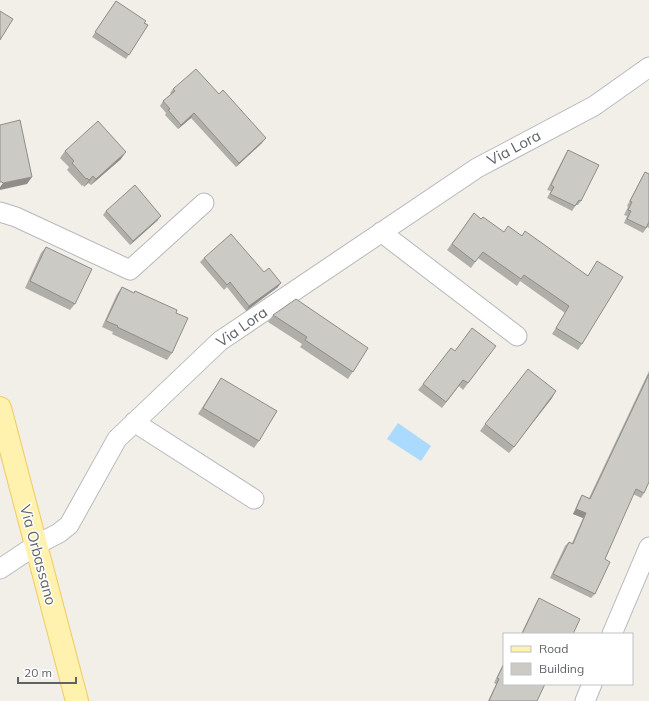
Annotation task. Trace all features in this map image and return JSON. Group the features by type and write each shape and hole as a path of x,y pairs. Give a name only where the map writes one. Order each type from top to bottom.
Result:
{"main road":[{"name":"Via Orbassano","path":"0,408 77,701"}],"street":[{"name":"Via Lora","path":"0,569 36,545 59,533 69,525 117,439 220,341 477,168 594,106 649,67"},
{"path":"0,212 16,217 130,270 204,203"},
{"path":"381,232 517,336"},
{"path":"134,422 254,499"},
{"path":"613,633 640,588 649,547"},
{"path":"585,701 592,685"}],"water":[{"path":"398,423 431,446 421,461 387,439"}],"building":[{"path":"116,1 146,21 144,23 148,25 129,55 95,32"},
{"path":"0,11 13,19 0,40"},
{"path":"196,69 219,94 223,90 266,138 239,163 194,113 181,125 168,110 170,109 163,101 175,91 173,89"},
{"path":"20,120 32,177 3,183 0,182 0,125"},
{"path":"98,121 126,152 96,179 93,176 89,180 87,178 86,179 72,163 74,161 65,151"},
{"path":"568,150 599,165 581,201 579,200 575,206 550,194 554,187 551,185"},
{"path":"645,172 649,174 649,222 646,228 627,219 631,211 628,210 632,202 630,201"},
{"path":"135,185 161,216 133,241 106,211"},
{"path":"474,213 481,219 483,217 504,232 508,226 522,236 525,231 588,276 597,261 623,277 582,344 556,328 569,306 524,275 521,279 483,252 475,262 452,244"},
{"path":"231,234 264,272 269,268 281,283 249,306 230,282 227,285 204,258"},
{"path":"46,247 92,269 75,304 30,281"},
{"path":"122,287 134,293 135,291 177,310 176,313 188,318 172,353 106,321"},
{"path":"296,299 368,348 353,372 305,340 307,337 273,315"},
{"path":"472,328 496,346 468,383 463,380 446,402 423,384 451,348 455,351"},
{"path":"528,369 556,391 514,447 485,424"},
{"path":"649,374 649,482 644,493 636,489 605,559 610,562 595,594 553,574 569,542 573,544 586,513 576,509 582,495 590,499"},
{"path":"221,378 277,411 259,441 203,408"},
{"path":"539,598 580,619 573,633 522,633"},
{"path":"503,666 503,685 545,685 537,701 489,701 499,679 497,678"}]}
